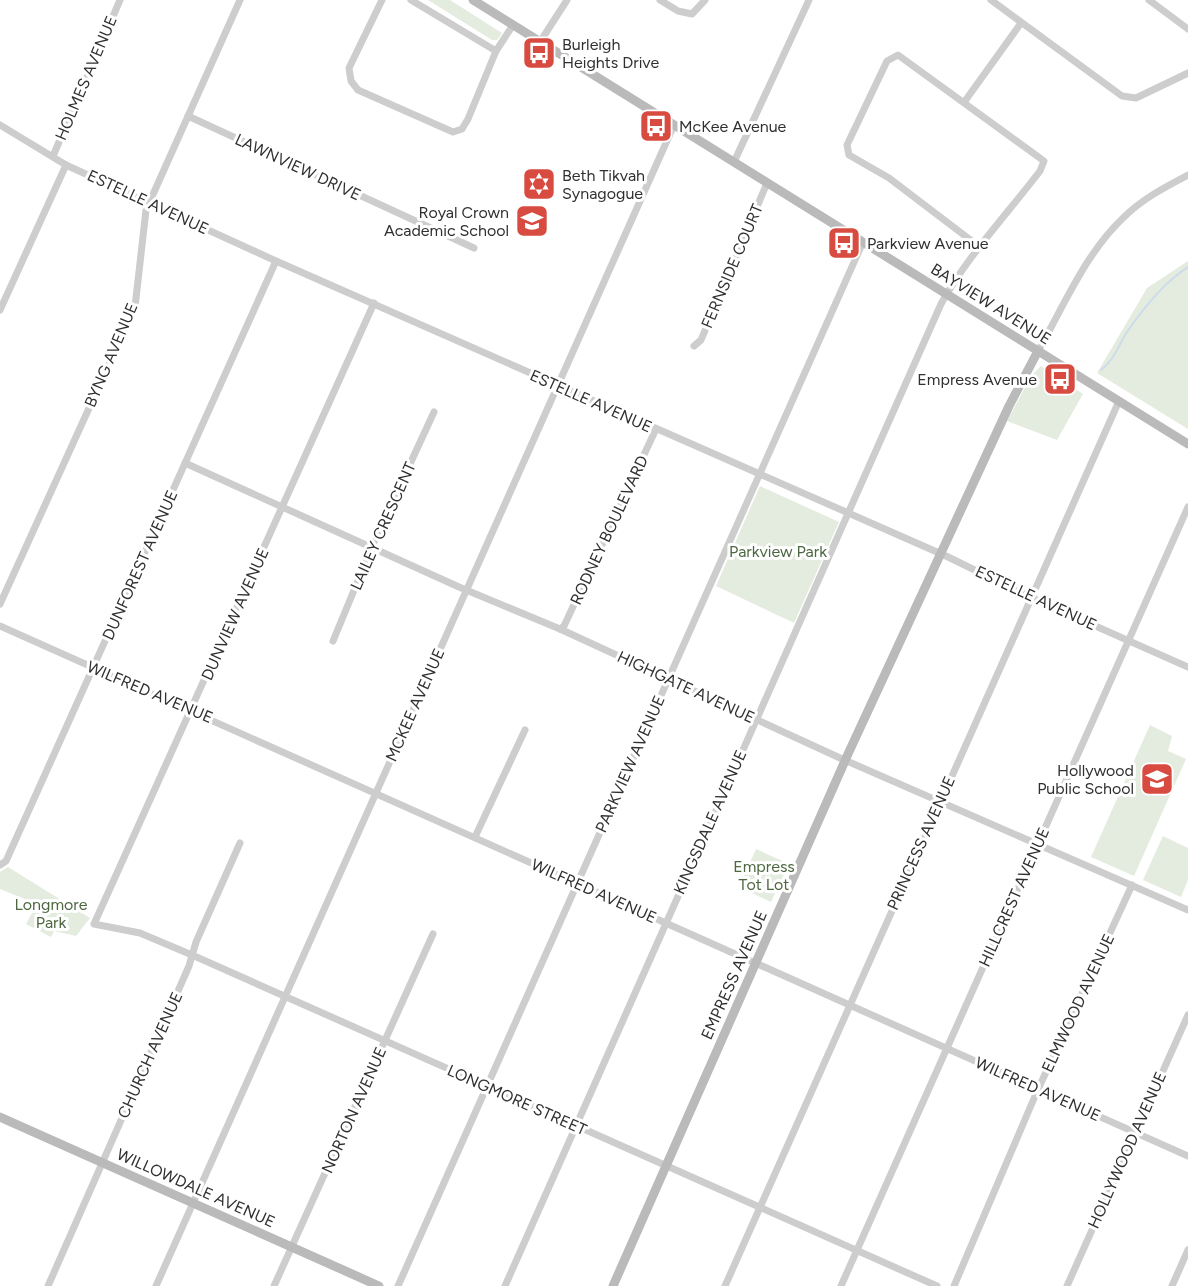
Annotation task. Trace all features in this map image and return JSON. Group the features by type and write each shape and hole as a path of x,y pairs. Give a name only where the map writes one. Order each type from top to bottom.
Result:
{"street":[{"name":"HOLMES AVENUE","path":"53,156 120,0"},
{"name":"BYNG AVENUE","path":"0,604 135,307 144,218 149,202 240,0"},
{"path":"382,0 349,68 351,81 358,90 453,132 462,129 468,119 496,51 513,25"},
{"path":"411,0 496,51"},
{"name":"BAYVIEW AVENUE","path":"473,0 1188,444"},
{"path":"540,42 567,0"},
{"path":"660,0 678,11 692,14 705,0"},
{"path":"734,162 809,0"},
{"path":"991,0 1122,96 1136,98 1188,73"},
{"path":"1149,0 1188,28"},
{"path":"981,248 889,178 849,155 847,145 887,61 898,55 964,101 1021,23"},
{"name":"KINGSDALE AVENUE","path":"505,1286 946,294 1040,171 1044,160 964,101"},
{"name":"LAWNVIEW DRIVE","path":"188,116 474,248"},
{"name":"ESTELLE AVENUE","path":"0,125 66,165 276,261 940,554 1030,597 1188,667"},
{"name":"MCKEE AVENUE","path":"156,1286 674,125"},
{"name":"HOLMES AVENUE","path":"0,310 66,165"},
{"path":"1038,351 1096,248 1122,218 1150,195 1188,175"},
{"name":"FERNSIDE COURT","path":"694,346 701,340 767,183"},
{"name":"PARKVIEW AVENUE","path":"398,1286 863,242"},
{"name":"DUNFOREST AVENUE","path":"0,865 6,861 276,261"},
{"name":"DUNVIEW AVENUE","path":"94,924 193,710 374,303"},
{"name":"EMPRESS AVENUE","path":"613,1286 846,760 1009,406 1038,351"},
{"name":"PRINCESS AVENUE","path":"725,1286 848,1005 1119,401"},
{"name":"LAILEY CRESCENT","path":"333,641 434,412"},
{"name":"RODNEY BOULEVARD","path":"560,628 564,626 656,429"},
{"name":"HIGHGATE AVENUE","path":"185,463 466,590 560,628 668,680 846,760 1188,910"},
{"name":"HILLCREST AVENUE","path":"841,1286 1188,507"},
{"name":"WILFRED AVENUE","path":"0,626 193,710 1188,1156"},
{"path":"475,837 525,730"},
{"name":"CHURCH AVENUE","path":"48,1286 240,843"},
{"name":"ELMWOOD AVENUE","path":"954,1286 1038,1089 1132,885"},
{"name":"LONGMORE STREET","path":"94,924 140,933 192,955 666,1165 856,1252 937,1286"},
{"name":"NORTON AVENUE","path":"274,1286 433,934"},
{"name":"HOLLYWOOD AVENUE","path":"1067,1286 1188,1015"},
{"name":"WILLOWDALE AVENUE","path":"0,1117 379,1286"},
{"path":"1173,1286 1188,1250"}],"green space":[{"path":"428,0 450,0 502,33 497,40 492,40"},
{"path":"1188,261 1188,429 1097,373 1147,288"},
{"path":"1041,366 1083,394 1057,440 1007,421 1031,376"},
{"name":"Parkview Park","path":"760,486 839,522 794,623 716,586"},
{"path":"1150,725 1172,736 1168,751 1186,759 1134,876 1091,857"},
{"path":"1163,836 1188,848 1188,880 1181,897 1143,880"},
{"name":"Empress Tot Lot","path":"756,849 789,864 771,902 739,887"},
{"name":"Longmore Park","path":"8,867 90,918 76,936 54,931 51,937 26,924 37,904 0,889 0,872"}],"waterway":[{"path":"1101,370 1113,357 1127,332 1147,305 1170,280 1188,267"}],"place":[{"name":"Burleigh Heights Drive","path":"539,53"},
{"name":"McKee Avenue","path":"656,126"},
{"name":"Beth Tikvah Synagogue","path":"539,184"},
{"name":"Royal Crown Academic School","path":"532,221"},
{"name":"Parkview Avenue","path":"844,243"},
{"name":"Empress Avenue","path":"1060,379"},
{"name":"Hollywood Public School","path":"1157,779"}]}
